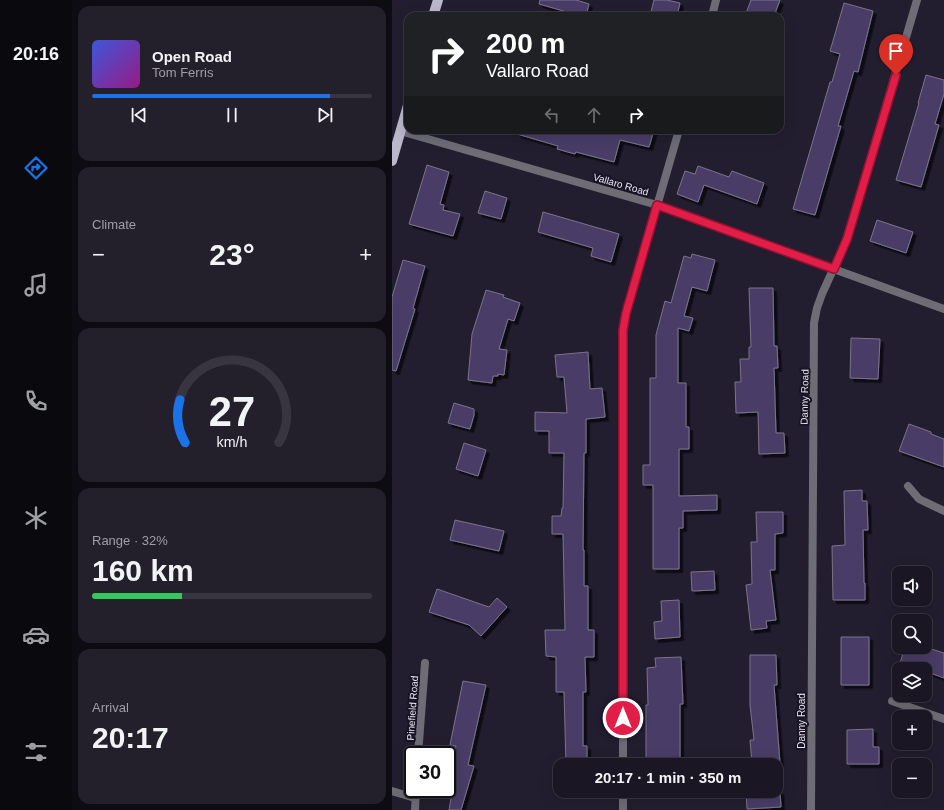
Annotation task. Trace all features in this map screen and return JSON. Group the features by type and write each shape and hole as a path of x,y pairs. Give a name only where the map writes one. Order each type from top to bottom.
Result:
{"main road":[{"path":"434,12 438,0"},
{"path":"392,160 404,118"}],"street":[{"path":"713,12 716,0"},
{"name":"Danny Road","path":"811,810 814,323 822,294 847,239 918,0"},
{"name":"Vallaro Road","path":"400,131 404,132"},
{"name":"Vallaro Road","path":"410,134 657,205 944,309"},
{"path":"623,758 623,330 626,313 678,134"},
{"path":"908,486 919,499 944,511"},
{"name":"Pinefield Road","path":"419,746 425,662"},
{"path":"895,702 944,719"},
{"path":"392,792 404,795"},
{"path":"415,798 415,810"},
{"path":"623,798 623,810"}],"building":[{"path":"540,0 576,0 589,4 587,12 567,12 539,4"},
{"path":"654,0 667,0 680,3 678,12 651,12"},
{"path":"751,0 780,0 776,12 746,12"},
{"path":"844,3 873,11 858,72 854,71 838,126 841,126 815,215 793,209 830,82 832,82 840,54 830,51"},
{"path":"926,75 944,80 944,94 935,124 939,125 921,187 896,180"},
{"path":"517,134 653,134 649,147 620,140 614,162 576,152 575,154 557,149 558,146"},
{"path":"427,165 449,172 440,204 444,205 443,210 460,214 453,236 409,224"},
{"path":"698,166 729,177 732,171 764,183 757,204 704,185 698,202 677,194 685,171 695,174"},
{"path":"485,191 507,198 501,219 478,213"},
{"path":"543,212 619,234 611,262 591,256 593,248 538,232"},
{"path":"877,220 913,232 906,253 870,241"},
{"path":"692,254 715,260 707,291 692,287 684,316 693,318 689,331 678,328 678,383 686,383 686,427 689,427 689,449 679,449 679,496 717,495 717,510 683,511 683,528 679,528 679,569 653,569 653,485 643,485 643,465 650,465 650,378 656,378 656,335 665,301 671,303 684,256 691,258"},
{"path":"403,260 425,266 413,308 415,309 396,371 392,370 392,297"},
{"path":"749,288 773,288 774,346 777,346 778,368 774,368 776,433 784,433 785,453 759,454 758,412 736,413 735,382 741,382 740,359 749,359 749,347 751,347"},
{"path":"486,290 504,295 503,297 520,303 514,321 508,319 499,349 507,350 504,375 498,374 498,376 493,376 492,383 468,380 472,334"},
{"path":"851,338 880,339 878,379 850,378"},
{"path":"588,352 590,389 602,388 605,417 586,419 586,453 584,453 584,586 588,586 588,630 594,630 594,657 585,657 586,692 583,692 583,746 587,746 587,758 566,758 564,692 556,692 556,657 546,656 545,630 565,630 563,534 552,534 552,516 561,516 563,508 564,453 549,453 549,431 535,431 535,412 567,413 564,377 557,377 555,355"},
{"path":"454,403 474,409 470,429 448,423"},
{"path":"909,424 931,432 931,434 944,439 944,467 899,451"},
{"path":"464,443 486,450 478,476 456,469"},
{"path":"862,490 862,501 867,501 868,530 863,530 865,600 833,600 832,546 845,545 844,491"},
{"path":"756,512 783,512 783,533 775,534 775,570 770,570 776,620 766,621 767,628 751,630 746,585 752,584 751,542 757,542"},
{"path":"455,520 504,531 499,551 450,540"},
{"path":"714,571 715,590 692,591 691,572"},
{"path":"437,589 489,607 497,598 507,607 481,636 469,625 429,612"},
{"path":"679,600 680,637 655,639 654,622 662,621 661,601"},
{"path":"841,637 869,637 869,685 841,685"},
{"path":"932,649 944,653 944,678 932,674 932,662 900,662 903,654 932,654"},
{"path":"750,655 776,655 777,685 774,685 780,758 752,758 750,740 754,740 750,705"},
{"path":"681,657 683,704 680,704 680,758 646,758 646,705 648,705 647,668 656,667 655,658"},
{"path":"463,681 486,685 468,765 474,766 461,810 449,810 451,798 456,798 456,746 450,745"},
{"path":"873,729 873,747 879,747 879,764 847,764 847,730"},
{"path":"746,798 780,798 781,807 747,809"}],"route":[{"path":"623,718 623,330 626,313 657,205 834,269 847,239 896,75"}]}
